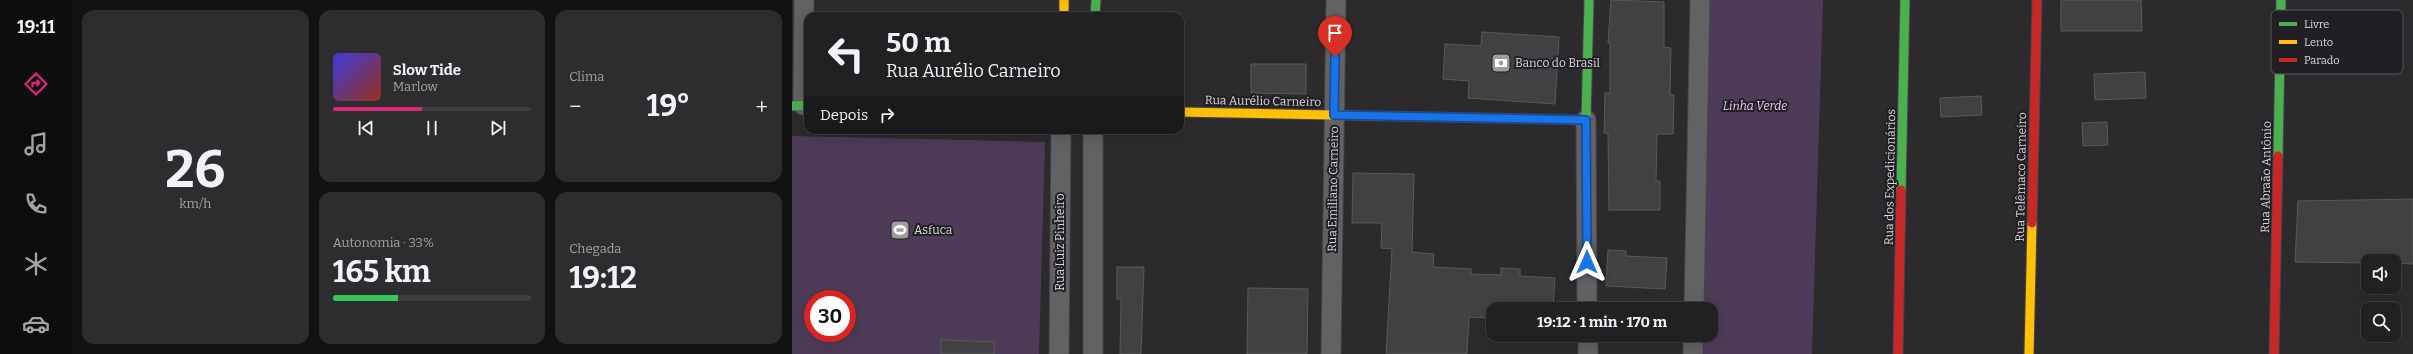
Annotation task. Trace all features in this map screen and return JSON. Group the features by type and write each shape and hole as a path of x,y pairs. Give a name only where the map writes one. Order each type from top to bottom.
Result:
{"street":[{"path":"801,105 804,0"},
{"path":"1064,0 1064,12"},
{"path":"1095,12 1096,0"},
{"name":"Rua Emiliano Carneiro","path":"1331,354 1336,0"},
{"path":"1587,302 1586,120 1589,0"},
{"path":"1694,302 1700,0"},
{"name":"Rua dos Expedicionários","path":"1898,354 1905,0"},
{"name":"Rua Telêmaco Carneiro","path":"2029,354 2037,0"},
{"name":"Rua Abraão Antônio","path":"2281,0 2281,10"},
{"name":"Rua Abraão Antônio","path":"2274,354 2280,74"},
{"name":"Rua Aurélio Carneiro","path":"1184,112 1586,120"},
{"name":"Rua Luiz Pinheiro","path":"1059,354 1061,134"},
{"path":"1093,134 1093,354"},
{"path":"1588,342 1588,354"},
{"path":"1693,342 1693,354"}],"green space":[{"name":"Linha Verde","path":"1694,0 1823,0 1812,354 1684,354 1684,342 1718,342 1718,302 1685,302"},
{"name":"Asfuca","path":"792,136 1045,142 1039,354 792,354"}],"building":[{"path":"1611,0 1664,2 1664,47 1671,48 1670,95 1674,95 1673,134 1657,134 1656,181 1660,181 1660,210 1609,210 1608,133 1604,133 1605,93 1610,93 1610,43 1608,43"},
{"path":"2061,0 2141,0 2142,31 2061,31"},
{"name":"Banco do Brasil","path":"1482,32 1559,37 1555,104 1468,98 1469,81 1443,79 1445,44 1481,46"},
{"path":"1251,64 1306,64 1306,94 1251,93"},
{"path":"2145,72 2146,98 2095,100 2094,74"},
{"path":"1981,96 1982,115 1941,117 1940,98"},
{"path":"2107,122 2108,145 2083,146 2082,123"},
{"path":"1353,173 1414,174 1412,252 1434,254 1433,267 1471,269 1471,274 1501,275 1501,268 1520,269 1520,276 1555,278 1553,302 1486,302 1486,318 1469,317 1467,354 1386,354 1392,249 1381,248 1382,223 1352,223"},
{"path":"2413,199 2413,264 2401,263 2401,254 2361,254 2361,263 2295,262 2298,201"},
{"path":"1608,250 1626,251 1626,256 1667,258 1665,289 1606,286"},
{"path":"1117,267 1144,267 1141,354 1120,354 1121,299 1117,299"},
{"path":"1248,288 1308,289 1307,354 1247,354"},
{"path":"941,340 995,342 994,354 941,354"}],"traffic: fast":[{"path":"1095,12 1096,0"},
{"path":"1381,116 1586,120 1589,0"},
{"path":"1901,190 1905,0"},
{"path":"2281,0 2281,10"},
{"path":"2278,156 2280,74"},
{"path":"792,106 804,105"}],"traffic: slow":[{"path":"1064,0 1064,12"},
{"path":"1184,112 1381,116"},
{"path":"2029,354 2032,223"}],"traffic: jam":[{"path":"2032,223 2037,0"},
{"path":"2274,354 2278,156"},
{"path":"1898,354 1901,190"}],"place":[{"name":"Banco do Brasil","path":"1501,63"},
{"name":"Asfuca","path":"900,230"}],"route":[{"path":"1335,57 1334,115 1586,120 1587,262"}]}
